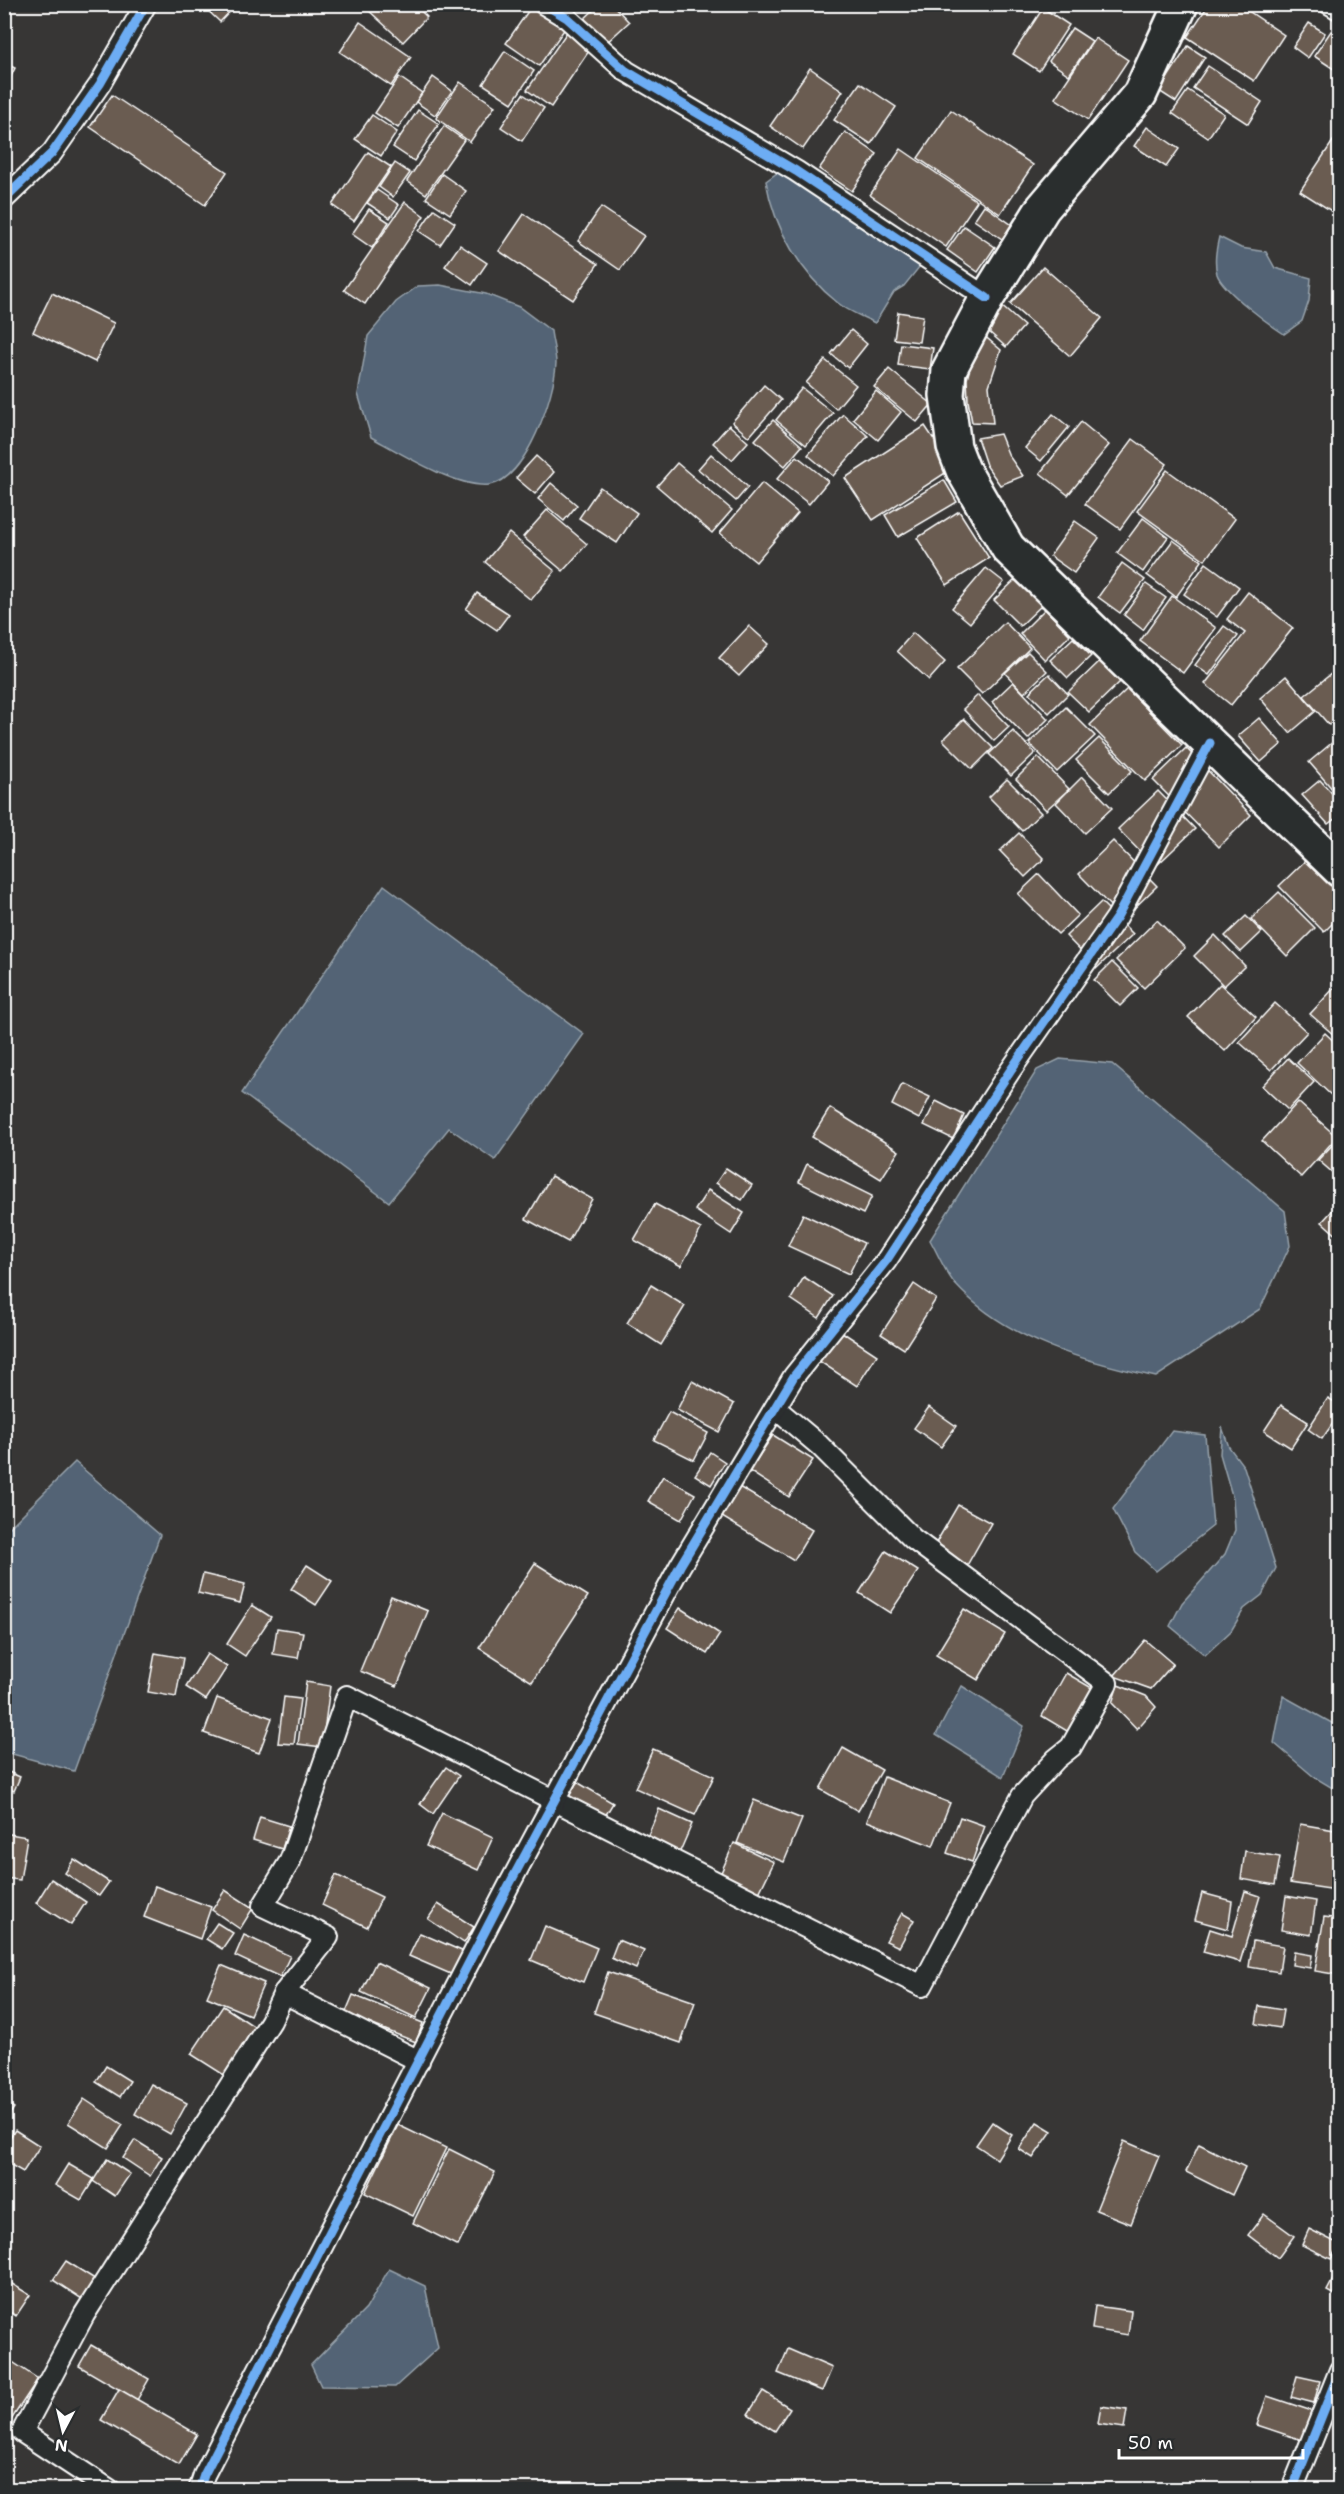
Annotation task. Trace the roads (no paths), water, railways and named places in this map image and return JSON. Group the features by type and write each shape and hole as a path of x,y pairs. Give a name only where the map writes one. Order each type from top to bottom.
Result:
{"highway":[{"path":"1181,4 1140,94 1043,208 987,298 949,370 947,395 954,447 963,470 1008,548 1340,870"}],"street":[{"path":"4,199 52,153 100,84 146,4"},
{"path":"544,4 567,18 626,71 796,171 987,298"},
{"path":"1330,4 1340,10"},
{"path":"199,2490 204,2475 419,2061 680,1566 794,1376 886,1261 1010,1071 1117,917 1210,743"},
{"path":"110,2490 22,2432 84,2315 271,2021 284,1993 328,1937 262,1906 290,1861 347,1696 921,1986 1022,1796 1056,1759 1071,1747 1107,1683 913,1539 819,1445 775,1408"},
{"path":"284,1993 419,2061"},
{"path":"1292,2490 1340,2370"}],"water":[{"path":"791,172 924,261 904,286 894,292 875,323 838,303 812,278 791,249 775,216 766,181 777,173"},
{"path":"1219,237 1241,248 1266,252 1275,268 1311,278 1309,301 1302,321 1284,334 1227,289 1216,269"},
{"path":"440,285 486,294 519,307 551,331 556,363 554,377 536,434 515,469 502,480 489,485 461,481 445,475 371,437 358,394 368,336 396,302 418,286"},
{"path":"384,885 584,1034 495,1160 449,1128 389,1202 242,1093"},
{"path":"1060,1059 1112,1064 1285,1211 1290,1246 1260,1309 1156,1377 1074,1356 1022,1334 998,1320 976,1304 955,1284 930,1240 1037,1070"},
{"path":"1222,1427 1229,1447 1244,1467 1276,1568 1262,1595 1244,1609 1231,1631 1205,1655 1170,1626 1182,1603 1225,1554 1235,1530 1233,1499 1220,1454"},
{"path":"1172,1431 1205,1435 1213,1526 1156,1571 1135,1552 1113,1509"},
{"path":"75,1462 160,1535 74,1771 5,1752 4,1541 9,1528"},
{"path":"962,1686 1024,1726 1003,1777 936,1735"},
{"path":"1283,1696 1339,1727 1339,1792 1314,1777 1274,1743"},
{"path":"389,2269 425,2286 438,2348 395,2387 321,2386 311,2365 366,2309"}]}
